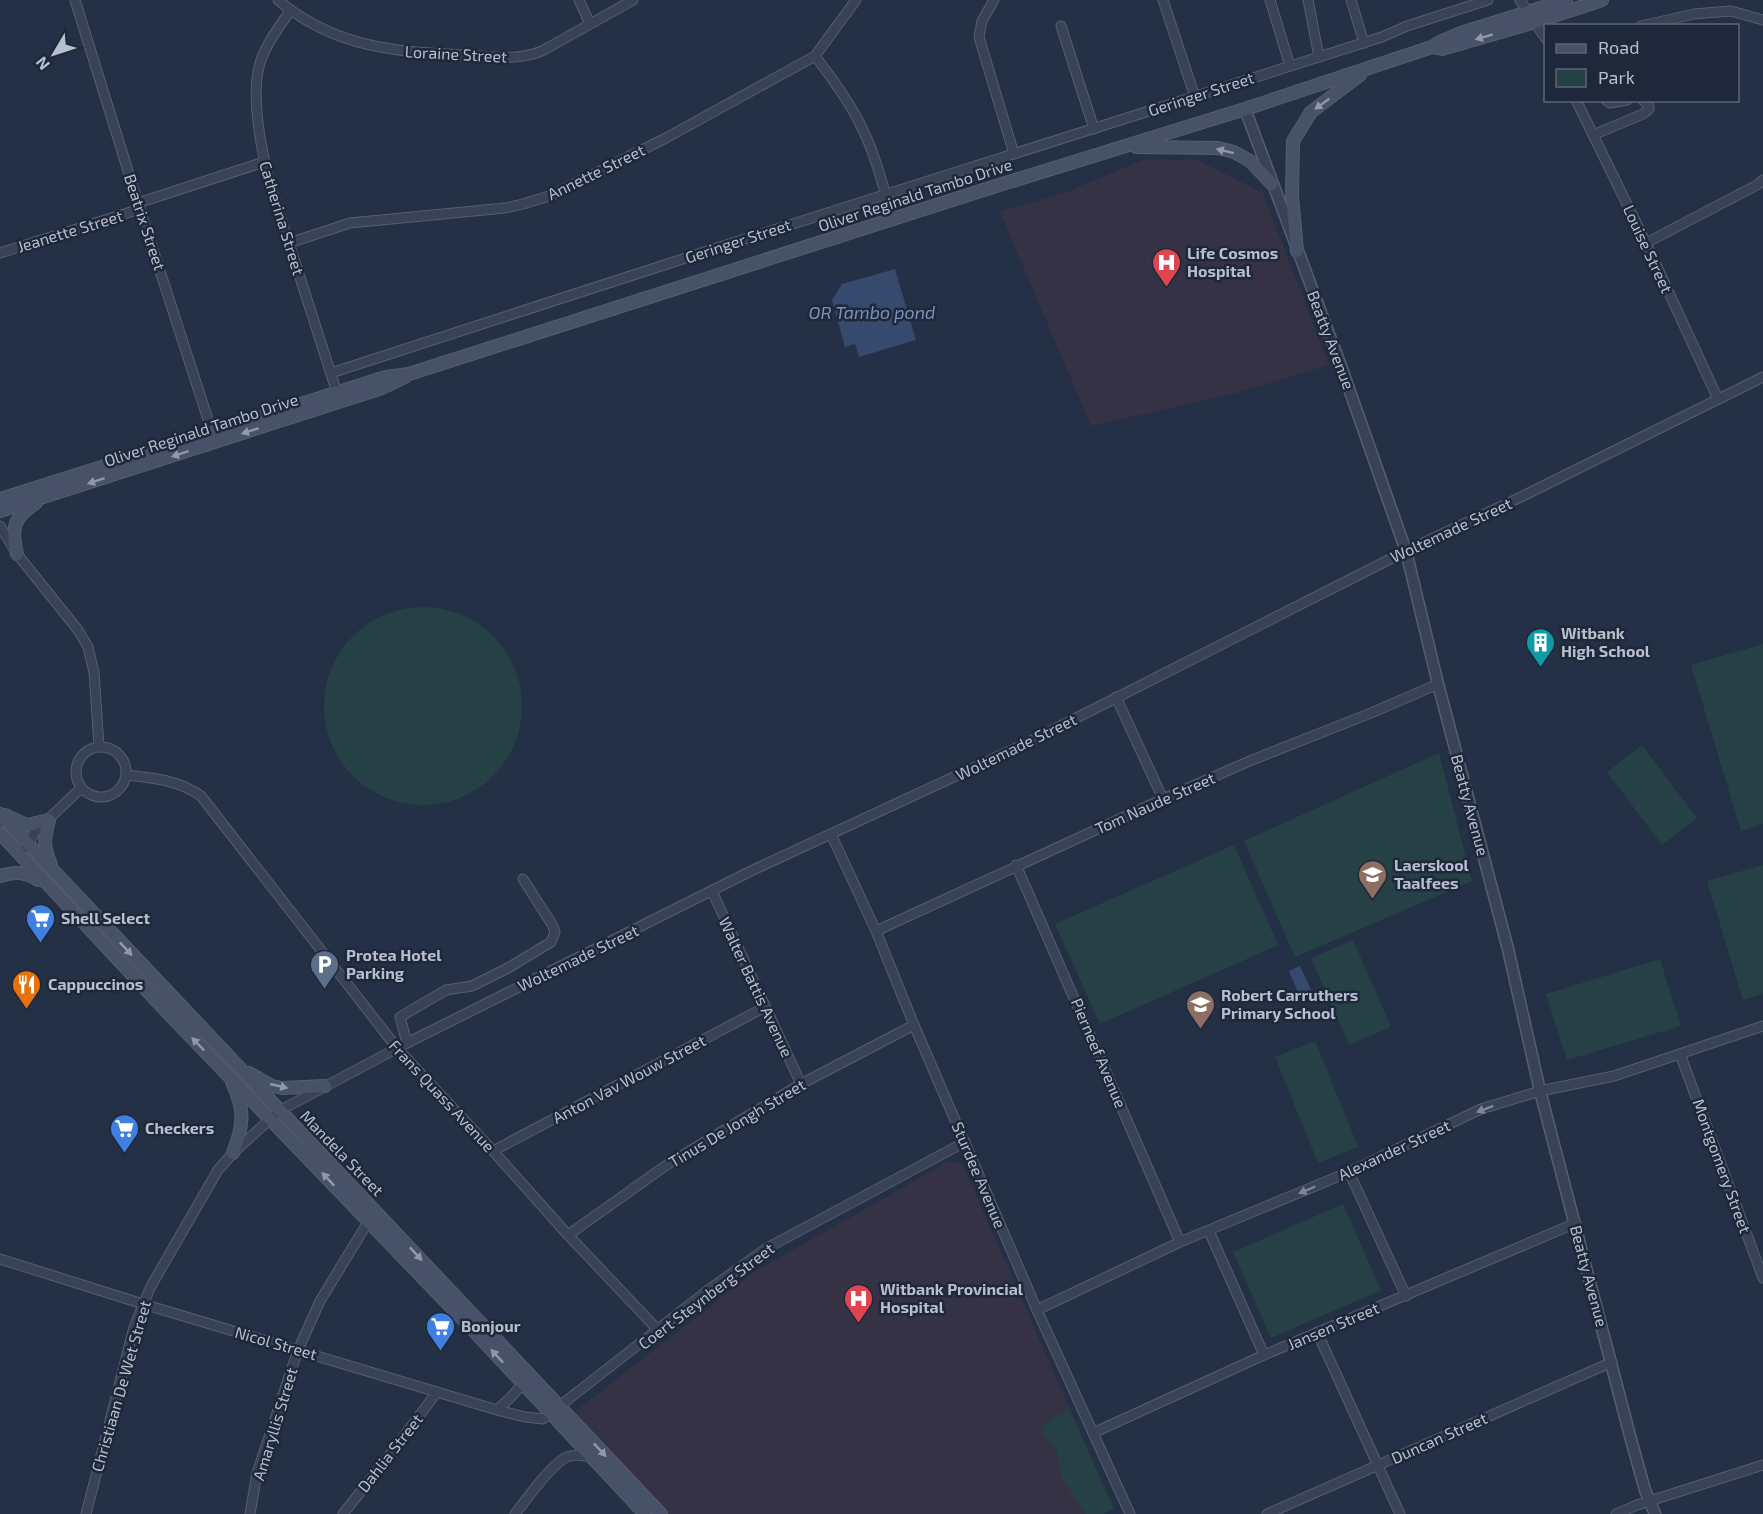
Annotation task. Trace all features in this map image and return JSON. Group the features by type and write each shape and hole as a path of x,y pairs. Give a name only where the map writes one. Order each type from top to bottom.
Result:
{"main road":[{"name":"Oliver Reginald Tambo Drive","path":"1532,17 1566,0"},
{"name":"Oliver Reginald Tambo Drive","path":"0,511 338,397 386,377 409,375 996,186 1245,109 1432,47 1461,33 1602,0"},
{"path":"1297,251 1292,196 1293,141 1311,112 1368,68"},
{"path":"1125,147 1218,148 1234,152 1250,161 1272,184"},
{"name":"Oliver Reginald Tambo Drive","path":"0,499 214,438"},
{"path":"0,489 24,491"},
{"path":"17,554 14,534 17,520 27,509 47,496"},
{"path":"0,814 27,825 49,820 45,847 55,873"},
{"name":"Mandela Street","path":"0,814 23,843 54,891 275,1114 556,1411 660,1514"},
{"name":"Mandela Street","path":"0,833 23,843 55,873 233,1071"},
{"path":"0,876 9,873 24,873 54,891"},
{"path":"233,1153 242,1131 242,1111 233,1071 282,1088 325,1086"},
{"name":"Mandela Street","path":"373,1218 523,1384 556,1411 591,1457 645,1514"}],"street":[{"name":"Beatrix Street","path":"75,0 214,438"},
{"name":"Loraine Street","path":"278,0 315,26 361,44 409,53 511,57 533,55 633,0"},
{"path":"579,0 590,24"},
{"name":"Annette Street","path":"289,243 350,223 506,208 541,199 666,138 815,56 856,0"},
{"path":"994,0 981,21 979,37 1014,154"},
{"path":"1163,0 1195,97"},
{"path":"1270,0 1290,66"},
{"path":"1308,0 1318,57"},
{"path":"1351,0 1364,43"},
{"name":"Geringer Street","path":"331,373 885,194 1364,43 1407,26 1488,0"},
{"path":"1520,0 1544,37"},
{"name":"Catherina Street","path":"290,10 270,40 258,69 257,100 264,162 338,397"},
{"path":"1650,24 1694,14 1731,11 1763,20"},
{"path":"1061,26 1094,129"},
{"path":"815,56 861,126 876,163 893,219"},
{"name":"Louise Street","path":"1577,102 1646,243 1718,399"},
{"path":"1593,135 1643,114 1649,109 1645,102"},
{"name":"Beatty Avenue","path":"1245,109 1344,374 1406,550 1438,684 1508,949 1540,1091 1630,1436 1655,1514"},
{"name":"Jeanette Street","path":"0,253 264,162"},
{"path":"1646,243 1763,180"},
{"name":"Woltemade Street","path":"275,1114 396,1048 753,870 1027,743 1406,550 1523,496 1763,376"},
{"path":"0,526 17,554 78,630 88,647 94,672 99,746"},
{"name":"Tom Naude Street","path":"876,930 1252,760 1438,684"},
{"path":"1116,697 1163,799"},
{"path":"99,746 116,751 126,766 125,781 118,791 107,796 94,796 81,788 77,780 77,764 85,752 99,746"},
{"name":"Frans Quass Avenue","path":"126,775 176,783 207,801 396,1048 658,1330"},
{"path":"23,843 81,788"},
{"name":"Sturdee Avenue","path":"831,834 876,930 914,1026 1037,1310 1130,1514"},
{"name":"Pierneef Avenue","path":"1016,865 1180,1242"},
{"path":"407,1043 400,1017 446,990 472,986 551,942 555,932 553,926 522,879"},
{"name":"Walter Battis Avenue","path":"712,891 801,1084"},
{"name":"Anton Vav Wouw Street","path":"493,1151 765,1007"},
{"name":"Tinus De Jongh Street","path":"568,1235 668,1164 801,1084 914,1026"},
{"name":"Alexander Street","path":"1037,1310 1180,1242 1349,1172 1481,1109 1540,1091 1614,1076 1763,1026"},
{"name":"Montgomery Street","path":"1680,1053 1763,1278"},
{"name":"Christiaan De Wet Street","path":"86,1514 134,1327 151,1286 218,1170 275,1114"},
{"name":"Coert Steynberg Street","path":"556,1411 707,1291 767,1248 965,1142"},
{"path":"1349,1172 1406,1296"},
{"name":"Amaryllis Street","path":"250,1514 257,1473 298,1350 320,1301 373,1218"},
{"name":"Jansen Street","path":"1093,1433 1264,1355 1576,1223"},
{"path":"1209,1231 1264,1355"},
{"name":"Nicol Street","path":"0,1259 497,1410 535,1419 543,1419 556,1411"},
{"path":"1317,1332 1400,1514"},
{"name":"Duncan Street","path":"1267,1514 1612,1362"},
{"path":"497,1410 523,1384"},
{"name":"Dahlia Street","path":"343,1514 437,1392"},
{"path":"515,1514 558,1462 581,1454 591,1457"},
{"path":"1617,1514 1637,1505 1763,1465"}],"shaded area":[{"name":"Life Cosmos Hospital","path":"1145,159 1197,160 1263,193 1329,365 1237,393 1091,426 1000,212 1069,191"},
{"name":"Witbank Provincial Hospital","path":"949,1161 962,1163 1114,1509 1103,1514 666,1514 573,1413 754,1272"}],"green space":[{"path":"423,607 442,609 461,615 478,624 493,636 505,651 514,668 520,687 522,706 520,725 514,744 505,761 493,776 478,788 461,797 442,803 423,805 404,803 385,797 368,788 353,776 341,761 332,744 326,725 324,706 326,687 332,668 341,651 353,636 368,624 385,615 404,609"},
{"path":"1763,644 1763,824 1741,831 1691,665"},
{"path":"1642,745 1697,818 1662,845 1607,772"},
{"path":"1439,753 1472,881 1295,957 1244,841"},
{"path":"1234,845 1278,945 1100,1024 1055,924"},
{"path":"1763,865 1763,994 1743,1000 1707,881"},
{"path":"1353,940 1391,1027 1349,1045 1311,958"},
{"path":"1660,959 1681,1026 1567,1060 1546,994"},
{"path":"1315,1041 1358,1147 1318,1163 1275,1057"},
{"path":"1343,1204 1381,1290 1271,1338 1233,1252"},
{"path":"1069,1409 1114,1509 1103,1514 1086,1514 1062,1478 1057,1451 1040,1428"}],"water":[{"name":"OR Tambo pond","path":"895,269 916,340 859,357 855,344 845,347 832,300 842,284"},
{"path":"1300,966 1312,992 1300,997 1289,971"}],"place":[{"name":"Life Cosmos Hospital","path":"1166,288"},
{"name":"Witbank High School","path":"1540,668"},
{"name":"Laerskool Taalfees","path":"1373,900"},
{"name":"Shell Select","path":"40,944"},
{"name":"Protea Hotel Parking","path":"325,990"},
{"name":"Cappuccinos","path":"27,1010"},
{"name":"Robert Carruthers Primary School","path":"1200,1030"},
{"name":"Checkers","path":"124,1154"},
{"name":"Witbank Provincial Hospital","path":"859,1324"},
{"name":"Bonjour","path":"440,1352"}]}
